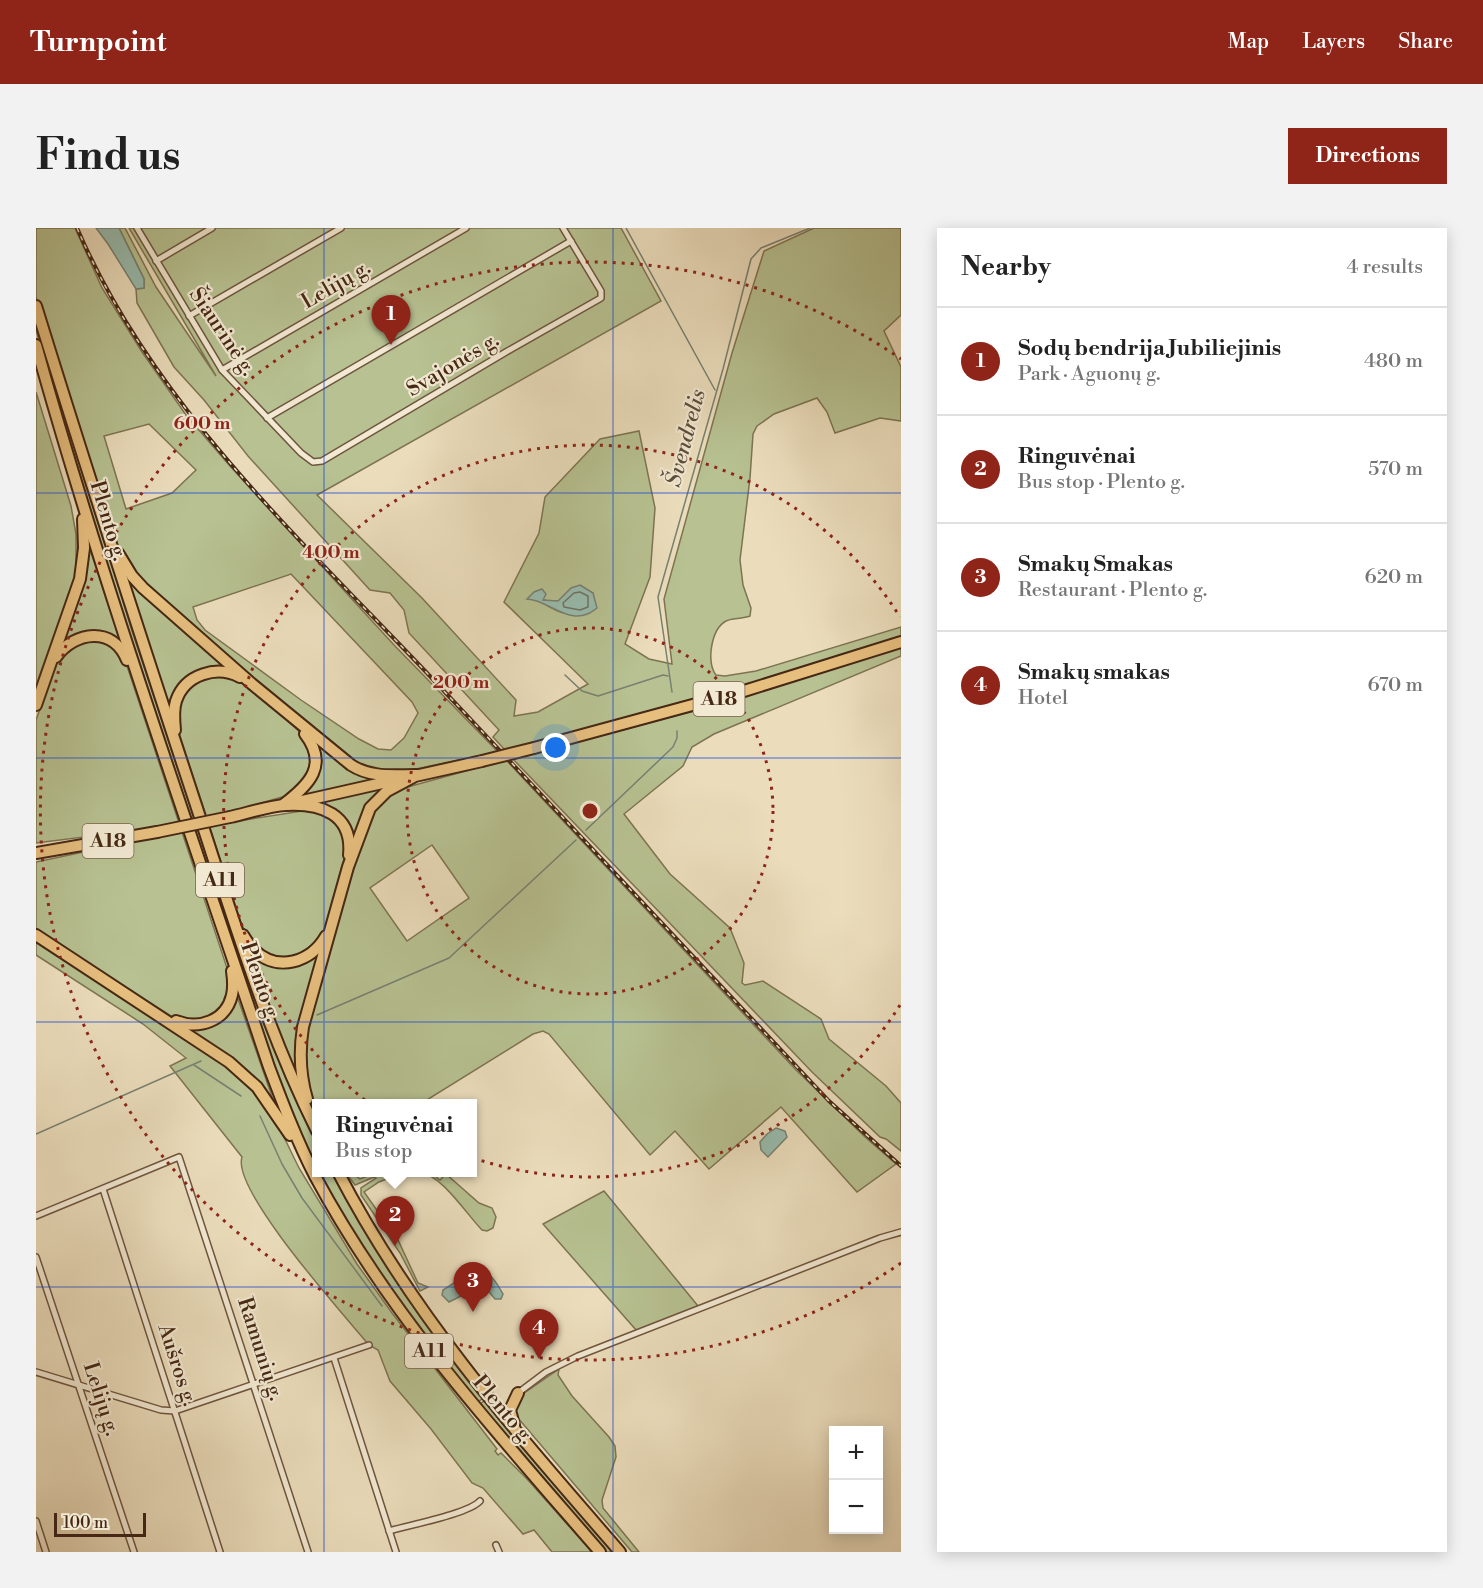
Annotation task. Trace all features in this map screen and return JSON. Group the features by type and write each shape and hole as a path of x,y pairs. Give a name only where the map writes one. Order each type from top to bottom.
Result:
{"highway":[{"name":"Plento g.","path":"36,306 102,520 236,925 273,1033 312,1120"},
{"name":"Plento g.","path":"36,345 144,700 273,1078 312,1169"},
{"path":"36,705 83,564 84,507"},
{"path":"102,520 122,562 143,588 294,719 359,770 377,775 417,775"},
{"path":"51,665 65,646 78,638 90,636 104,638 124,652 144,700"},
{"name":"A18","path":"40,853 230,817 482,761 744,691 901,642"},
{"path":"176,745 174,717 176,702 181,691 191,680 205,673 225,671 252,684"},
{"path":"284,805 309,782 316,763 312,743 294,719"},
{"path":"312,1110 300,1068 300,1047 303,1027 348,867 370,808 387,791 417,775"},
{"path":"284,805 323,808 340,819 346,826 349,837 348,867"},
{"path":"36,846 59,849"},
{"path":"236,925 253,950 264,957 285,963 306,957 315,951 332,926"},
{"path":"36,935 139,1001 244,1074 268,1102 312,1170"},
{"path":"139,1001 182,1024 192,1025 212,1021 224,1012 232,995 231,958"},
{"name":"Plento g.","path":"316,1177 358,1250 419,1337 474,1407 600,1552"},
{"name":"Plento g.","path":"340,1177 386,1257 414,1299 487,1396 620,1552"},
{"path":"487,1396 503,1400 518,1393"},
{"path":"518,1393 510,1410 518,1434"}],"street":[{"name":"Šiaurinė g.","path":"137,228 222,370 307,459 313,462 322,461"},
{"path":"156,261 212,228"},
{"path":"189,316 341,228"},
{"name":"Lelijų g.","path":"222,370 466,228"},
{"path":"267,418 571,241 563,228"},
{"name":"Svajonės g.","path":"322,461 602,298 602,291 571,241"},
{"name":"Ramunių g.","path":"103,1189 179,1157 308,1552"},
{"path":"36,1216 103,1189"},
{"name":"Aušros g.","path":"103,1189 220,1552"},
{"path":"518,1393 546,1372 579,1356 880,1238 901,1232"},
{"name":"Lelijų g.","path":"36,1257 134,1552"},
{"path":"36,1372 160,1410 175,1411 369,1345"},
{"path":"334,1358 396,1552"},
{"path":"389,1531 459,1512 473,1507 480,1501"},
{"path":"36,1521 46,1552"},
{"path":"496,1545 499,1552"}],"green space":[{"path":"36,228 75,228 102,288 142,352 186,415 394,645 498,752 406,771 387,772 362,767 261,687 139,580 118,548 36,297","holes":["149,424 196,470 172,493 126,509 104,436","291,574 412,702 418,713 404,738 391,750 378,749 359,739 205,630 197,620 193,607"]},
{"path":"119,228 125,228 156,287 216,376 129,228 621,228 661,301 317,495 422,598 516,700 514,716 538,712 588,684 504,602 539,533 545,497 600,439 639,431 655,508 650,577 625,644 649,659 672,664 664,599 732,353 764,251 814,228 901,228 901,315 884,331 901,367 901,421 880,418 835,433 827,412 817,398 774,414 757,426 753,434 740,560 743,585 751,608 750,616 728,620 721,625 714,638 711,663 716,675 725,676 756,671 901,627 901,638 753,684 537,744 536,742 505,750 493,737 499,730 409,633 404,610 390,593 370,590 248,456 204,400 174,367 137,303 136,289 144,288 144,279","holes":["593,593 594,599 590,613 575,615 554,610 535,598 553,602"]},
{"path":"36,317 132,631 252,993 312,1130 312,1158 270,1063 105,561 36,330"},
{"path":"36,392 71,506 76,534 76,574 78,575 36,693"},
{"path":"88,543 122,646 114,638 71,637 61,644"},
{"path":"123,569 159,610 230,668 206,669 170,712"},
{"path":"98,640 110,644 126,663 228,971 230,992 216,1015 201,1022 174,1018 36,931 36,862 165,835 163,827 36,843 36,720 59,657 79,641"},
{"path":"901,647 901,656 714,734 692,747 683,766 624,814 670,874 730,928 744,963 742,983 745,985 763,981 821,1019 829,1039 886,1086 901,1103 901,1151 880,1137 812,1072 513,759 709,707"},
{"path":"213,674 237,679 251,688 302,734 313,756 310,775 289,795 244,808 226,823 302,811 324,813 342,827 347,848 325,928 319,942 307,954 277,960 259,952 248,939 241,923 178,730 180,699 186,688"},
{"path":"316,741 362,775 376,780 299,797 309,787"},
{"path":"506,760 796,1070 896,1164 857,1192 781,1107 709,1169 675,1131 650,1155 549,1034 543,1031 533,1034 428,1099 312,1100 309,1098 302,1041 359,845 376,806 393,791","holes":["432,845 469,898 407,941 370,888"]},
{"path":"387,787 367,806 353,839 315,803"},
{"path":"36,940 220,1059 254,1089 280,1129 299,1168 357,1264 392,1313 497,1449 495,1451 498,1455 501,1453 527,1479 592,1552 552,1552 534,1530 523,1534 483,1488 472,1483 431,1429 390,1381 378,1350 369,1345 337,1308 271,1223 243,1173 242,1157 170,1066 186,1058 143,1024 36,955"},
{"path":"249,950 281,966 321,950 296,1054 296,1074 271,1014"},
{"path":"236,993 277,1111 187,1030 203,1028"},
{"path":"321,1177 337,1177 483,1398 477,1403 433,1350 391,1292"},
{"path":"349,1177 360,1179 374,1177 355,1185"},
{"path":"374,1177 392,1177 364,1192 398,1240 418,1283 428,1287 420,1291 400,1253 361,1195 361,1188 376,1178"},
{"path":"432,1177 440,1180 443,1177 449,1177 479,1203 492,1208 496,1217 493,1228 487,1231 482,1230"},
{"path":"604,1191 698,1306 637,1331 543,1224"},
{"path":"559,1369 558,1375 572,1396 615,1446 616,1457 602,1500 603,1508 639,1552 632,1552 515,1413 520,1396"},
{"path":"485,1400 614,1552 605,1552 479,1405"}],"water":[{"path":"96,228 119,228 144,279 144,288 136,289"},
{"path":"580,585 593,593 597,608 588,614 570,615 527,599 534,592 542,589 546,594 543,600 558,601 571,588"},
{"path":"776,1128 785,1131 787,1137 768,1157 761,1150 760,1142"},
{"path":"471,1272 488,1274 503,1294 501,1299 495,1299 485,1287 481,1286 449,1302 442,1295 443,1290"}],"waterway":[{"path":"626,228 715,390"},
{"name":"Švendrelis","path":"672,692 658,597 723,369 751,259 761,248 810,228"},
{"path":"565,675 582,691 598,696 663,675 668,676"},
{"path":"586,830 673,747 677,731"},
{"path":"317,1015 449,958 576,840"},
{"path":"36,1134 201,1061"},
{"path":"194,1065 241,1096"},
{"path":"260,1116 282,1164 302,1198 382,1306"}],"railway":[{"path":"77,228 109,292 146,353 187,410 232,466 829,1101 901,1166"}],"place":[{"name":"Sodų bendrija Jubiliejinis","path":"391,345"},
{"name":"Ringuvėnai","path":"395,1246"},
{"name":"Smakų Smakas","path":"473,1312"},
{"name":"Smakų smakas","path":"539,1359"}]}
